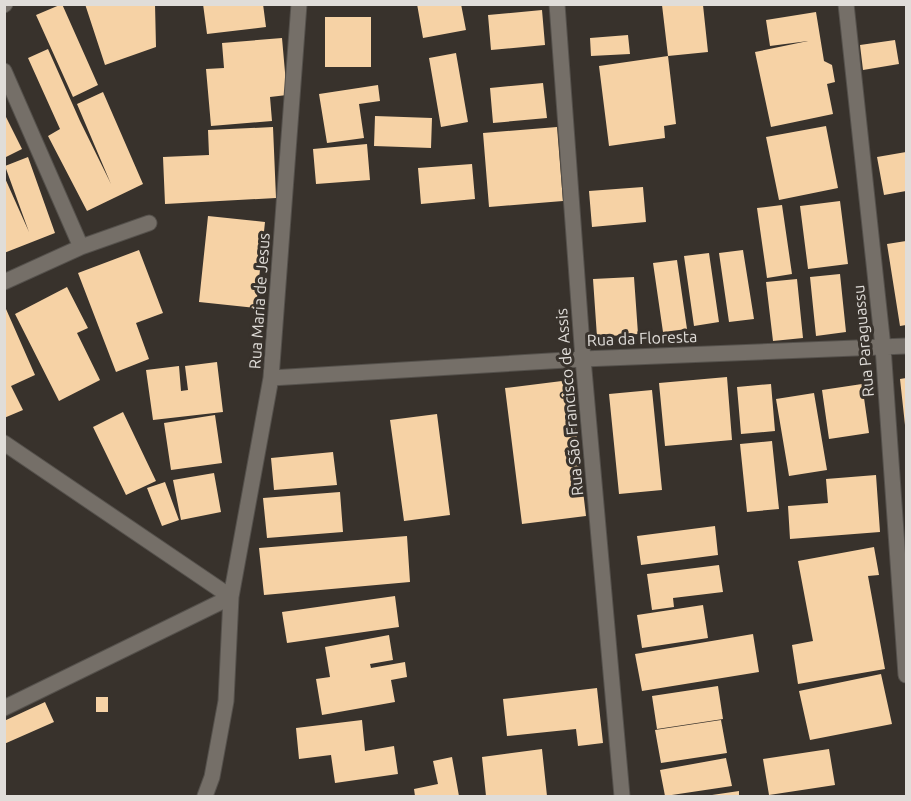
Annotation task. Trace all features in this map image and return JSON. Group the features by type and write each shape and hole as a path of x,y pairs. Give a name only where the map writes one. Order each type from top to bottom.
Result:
{"street":[{"name":"Rua Maria de Jesus","path":"205,796 212,777 226,701 231,597 271,378 299,4"},
{"name":"Rua São Francisco de Assis","path":"558,4 583,359 622,796"},
{"name":"Rua Paraguassu","path":"846,4 883,346 906,675"},
{"path":"4,70 81,247"},
{"path":"4,282 81,247 149,223"},
{"name":"Rua da Floresta","path":"271,378 583,359 906,346"},
{"path":"4,443 231,597 4,708"}],"building":[{"path":"62,4 98,85 73,97 36,15"},
{"path":"85,4 155,4 156,47 105,65"},
{"path":"203,4 263,4 266,27 207,34"},
{"path":"417,4 461,4 466,30 423,38"},
{"path":"662,5 703,5 708,52 668,56"},
{"path":"542,10 545,45 491,50 488,15"},
{"path":"816,12 824,61 832,65 835,82 827,84 833,114 771,127 755,52 808,41 770,46 766,20"},
{"path":"325,17 371,17 371,67 325,67"},
{"path":"628,35 630,54 591,56 590,38"},
{"path":"282,38 287,95 270,97 272,121 211,126 206,69 224,68 222,43"},
{"path":"895,40 899,64 863,70 860,45"},
{"path":"48,49 111,184 77,104 103,92 143,184 87,211 48,136 60,129 28,58"},
{"path":"456,53 468,122 441,127 429,58"},
{"path":"668,56 676,124 664,126 665,138 609,146 599,66"},
{"path":"543,83 547,118 493,123 490,88"},
{"path":"378,85 380,101 359,104 364,138 327,143 319,94"},
{"path":"4,113 22,149 4,158"},
{"path":"375,116 432,118 431,148 374,146"},
{"path":"826,126 838,188 779,200 766,137"},
{"path":"273,127 276,198 165,204 163,157 209,155 208,130"},
{"path":"557,127 563,201 489,207 483,133"},
{"path":"367,144 370,180 316,184 313,149"},
{"path":"906,152 906,191 884,195 877,157"},
{"path":"28,157 55,233 4,253 4,176 29,232 5,166"},
{"path":"472,164 475,199 421,204 418,168"},
{"path":"643,187 646,222 592,227 589,191"},
{"path":"840,201 848,264 808,269 800,206"},
{"path":"782,205 792,274 767,278 757,208"},
{"path":"208,216 265,222 256,308 199,302"},
{"path":"906,241 906,325 900,326 887,244"},
{"path":"139,250 163,313 136,323 149,359 116,372 78,273"},
{"path":"743,250 754,319 729,322 719,253"},
{"path":"709,253 719,322 694,326 684,256"},
{"path":"677,260 687,329 663,332 653,263"},
{"path":"840,274 846,332 816,336 810,277"},
{"path":"634,277 638,334 597,337 593,279"},
{"path":"797,279 803,338 773,341 766,282"},
{"path":"67,287 88,328 77,333 100,380 59,401 15,314"},
{"path":"4,309 6,309 35,375 11,386 23,410 4,418"},
{"path":"217,362 223,412 153,420 146,370 179,366 181,391 188,390 185,366"},
{"path":"727,377 732,440 665,446 659,383"},
{"path":"906,378 906,425 905,425 900,379"},
{"path":"570,380 586,516 522,524 505,388"},
{"path":"771,384 775,431 741,434 737,387"},
{"path":"862,384 869,433 829,439 822,390"},
{"path":"652,390 662,490 619,494 609,394"},
{"path":"814,393 827,470 789,476 776,399"},
{"path":"123,412 156,481 126,495 93,427"},
{"path":"437,414 450,515 404,521 390,420"},
{"path":"215,415 222,463 171,470 164,423"},
{"path":"772,441 779,509 747,512 740,444"},
{"path":"333,452 337,485 274,490 271,458"},
{"path":"214,473 221,512 181,520 173,480"},
{"path":"876,475 880,532 790,539 788,506 828,503 826,479"},
{"path":"165,482 179,520 162,526 147,488"},
{"path":"340,492 343,532 267,538 263,498"},
{"path":"715,526 718,555 641,565 637,536"},
{"path":"407,536 410,582 264,595 259,548"},
{"path":"874,547 879,575 868,576 885,669 798,684 792,645 813,641 798,561"},
{"path":"719,565 723,592 673,598 674,607 652,610 647,574"},
{"path":"395,596 399,627 287,643 282,612"},
{"path":"703,605 708,638 642,648 637,615"},
{"path":"753,634 759,672 642,691 635,654"},
{"path":"389,635 393,660 370,664 371,668 405,662 407,677 391,680 395,702 322,715 316,679 330,677 325,647"},
{"path":"881,674 892,724 810,740 799,691"},
{"path":"718,686 723,719 657,729 652,696"},
{"path":"597,688 603,743 578,746 576,729 507,736 503,699"},
{"path":"96,697 108,697 108,712 96,712"},
{"path":"45,702 54,722 4,744 4,721"},
{"path":"362,720 365,751 394,746 398,774 335,783 331,755 299,759 296,728"},
{"path":"721,720 727,753 661,763 655,730"},
{"path":"542,749 547,796 486,796 482,757"},
{"path":"829,749 835,785 769,795 763,759"},
{"path":"452,757 459,796 415,796 414,789 438,784 433,761"},
{"path":"726,758 732,786 665,796 660,770"},
{"path":"739,791 739,796 712,796 712,795"}]}
